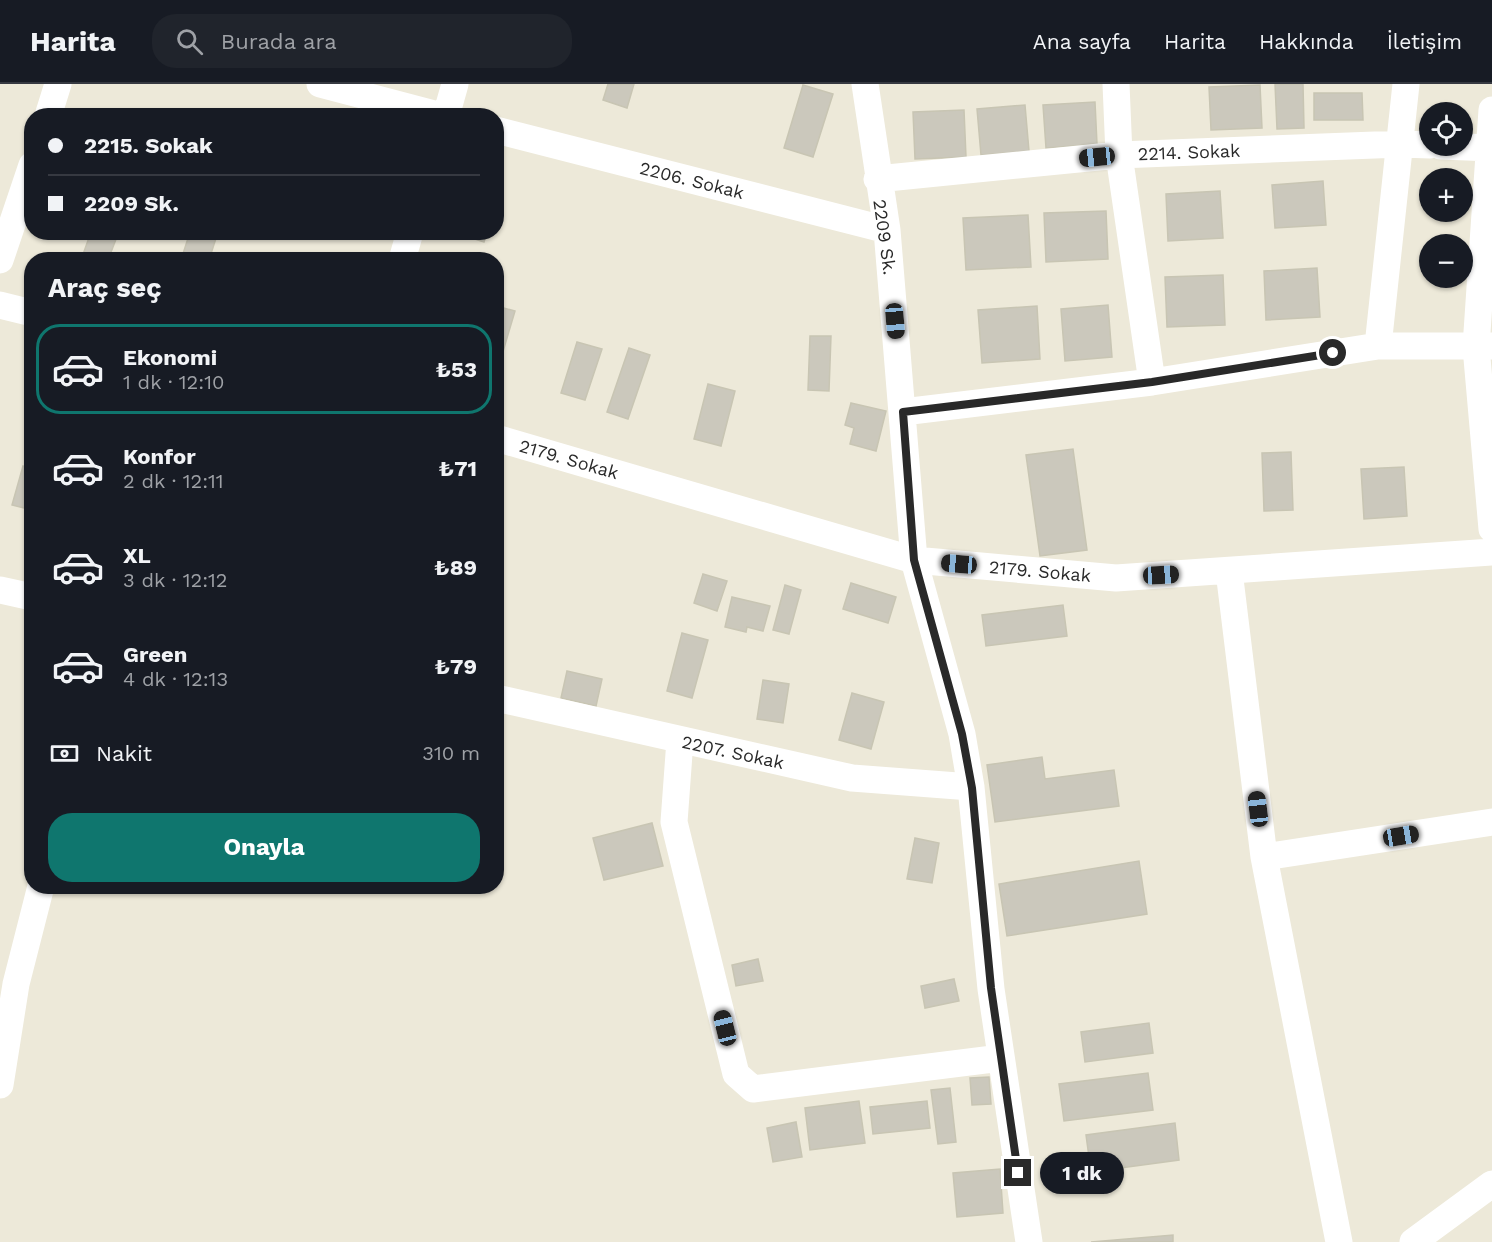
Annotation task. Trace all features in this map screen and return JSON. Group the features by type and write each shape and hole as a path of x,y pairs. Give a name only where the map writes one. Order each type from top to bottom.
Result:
{"street":[{"path":"50,108 58,84"},
{"path":"320,84 413,108"},
{"path":"447,108 455,84"},
{"name":"2209 Sk.","path":"865,84 877,179 887,230 914,560 962,734 972,788 991,988 1029,1242"},
{"path":"1116,84 1119,155 1152,382"},
{"path":"1378,346 1406,84"},
{"path":"1492,110 1484,346 1492,529"},
{"name":"2206. Sokak","path":"504,132 887,230"},
{"name":"2214. Sokak","path":"877,179 1119,155 1419,145"},
{"path":"1473,147 1490,148"},
{"path":"0,260 24,189"},
{"path":"0,304 24,311"},
{"path":"903,412 1152,382 1378,346 1484,346"},
{"name":"2179. Sokak","path":"504,440 914,560 1116,578 1492,552"},
{"path":"1229,571 1264,857 1339,1242"},
{"path":"0,590 24,595"},
{"name":"2207. Sokak","path":"504,700 852,778 972,788"},
{"path":"680,740 674,794 674,822 736,1074 753,1089 1001,1058"},
{"path":"1264,857 1492,822"},
{"path":"0,1084 16,984 39,894"},
{"path":"1413,1242 1492,1184"}],"building":[{"path":"608,84 634,84 627,108 603,100"},
{"path":"1275,84 1303,84 1304,128 1277,129"},
{"path":"803,85 833,94 813,157 784,148"},
{"path":"1260,85 1262,128 1211,130 1209,87"},
{"path":"1314,93 1362,93 1363,120 1314,120"},
{"path":"1095,102 1097,144 1046,148 1043,105"},
{"path":"1025,105 1029,151 981,155 977,109"},
{"path":"964,110 966,157 915,159 913,112"},
{"path":"1323,181 1326,225 1275,228 1272,185"},
{"path":"1220,191 1223,238 1168,241 1166,194"},
{"path":"1106,211 1108,259 1046,262 1044,213"},
{"path":"1028,215 1031,267 966,270 963,218"},
{"path":"88,240 116,240 111,252 84,252"},
{"path":"187,240 215,240 212,252 184,252"},
{"path":"1317,268 1320,317 1266,320 1264,271"},
{"path":"1223,275 1225,325 1167,327 1165,277"},
{"path":"1108,305 1112,357 1065,361 1061,309"},
{"path":"1037,306 1040,359 982,363 978,310"},
{"path":"504,308 515,311 504,348"},
{"path":"810,336 831,336 829,391 808,390"},
{"path":"577,342 602,349 585,400 561,393"},
{"path":"629,348 650,355 628,419 607,412"},
{"path":"708,384 735,391 721,446 694,439"},
{"path":"851,403 886,411 876,451 850,444 854,428 845,425"},
{"path":"1073,449 1087,550 1040,556 1026,455"},
{"path":"1291,452 1293,510 1264,511 1262,453"},
{"path":"23,466 24,508 12,505"},
{"path":"1404,467 1407,516 1364,519 1361,469"},
{"path":"703,574 727,581 717,611 694,603"},
{"path":"851,583 896,597 888,623 843,609"},
{"path":"785,585 801,590 789,634 773,630"},
{"path":"732,597 770,606 763,631 747,627 746,632 725,627"},
{"path":"1063,605 1067,636 986,646 982,615"},
{"path":"682,633 708,640 692,698 667,691"},
{"path":"567,671 602,679 596,706 561,698"},
{"path":"763,680 789,684 783,723 757,719"},
{"path":"852,693 884,702 871,749 839,740"},
{"path":"1042,757 1045,779 1114,770 1119,806 995,822 987,765"},
{"path":"652,823 663,866 604,880 593,838"},
{"path":"915,838 939,843 932,883 907,879"},
{"path":"1139,861 1147,914 1007,936 999,884"},
{"path":"758,959 763,981 736,986 732,965"},
{"path":"954,979 959,1001 925,1008 921,986"},
{"path":"1149,1023 1153,1053 1085,1062 1081,1032"},
{"path":"1148,1073 1153,1110 1064,1121 1059,1084"},
{"path":"989,1077 991,1104 972,1105 970,1078"},
{"path":"950,1088 956,1142 938,1144 931,1090"},
{"path":"859,1101 865,1143 810,1150 805,1108"},
{"path":"927,1101 930,1128 873,1134 870,1107"},
{"path":"796,1122 802,1157 773,1162 767,1128"},
{"path":"1175,1123 1179,1160 1091,1172 1086,1135"},
{"path":"1000,1169 1003,1213 957,1217 953,1173"},
{"path":"1173,1235 1173,1242 1091,1242"}],"route":[{"path":"1018,1173 991,988 972,788 962,734 914,560 903,412 1152,382 1333,353"}]}
